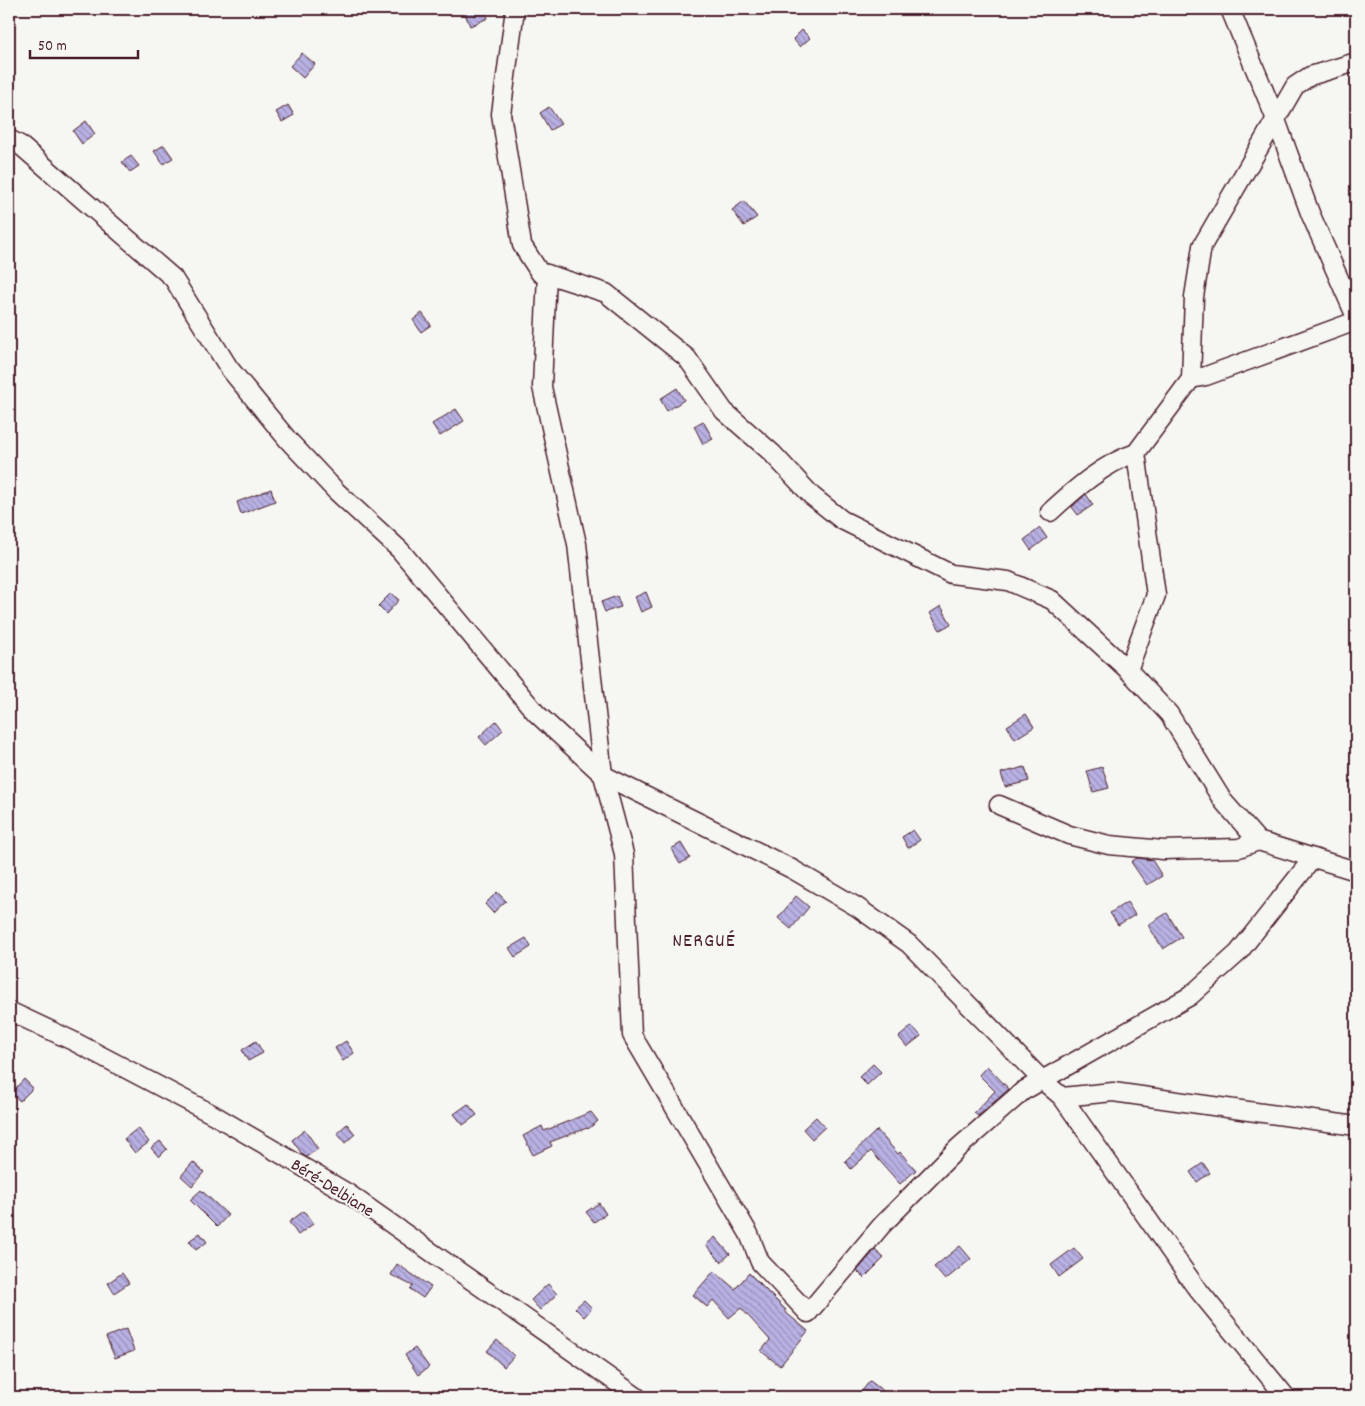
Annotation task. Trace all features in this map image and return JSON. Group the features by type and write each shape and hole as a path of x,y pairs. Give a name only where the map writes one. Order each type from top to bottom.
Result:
{"street":[{"path":"515,9 500,114 522,245 540,273 606,293 687,358 724,411 772,453 812,496 842,520 951,574 1008,581 1052,600 1128,670 1169,714 1223,801 1258,841 1356,871"},
{"path":"1230,9 1276,117 1310,213 1356,317"},
{"path":"1050,512 1073,491 1122,458 1136,453 1191,378 1194,297 1202,246 1295,86 1310,76 1356,62"},
{"path":"9,138 20,145 173,278 229,368 288,440 336,491 400,550 536,713 603,775 792,869 857,907 909,944 1042,1080 1062,1097 1195,1286 1286,1397"},
{"path":"547,274 542,387 576,544 603,775 624,854 632,1036 750,1234 760,1262 808,1313 882,1225 951,1155 1023,1091 1190,996 1238,953 1313,858"},
{"path":"1191,378 1206,376 1356,322"},
{"path":"1128,670 1156,596 1136,453"},
{"path":"998,805 1069,835 1109,846 1163,850 1239,848 1258,841"},
{"name":"Béré-Delbiane","path":"9,1011 73,1041 214,1115 349,1194 637,1397"},
{"path":"1062,1097 1113,1092 1356,1126"}],"building":[{"path":"463,9 484,9 488,18 470,26"},
{"path":"802,30 810,38 800,47 793,39"},
{"path":"302,53 315,64 303,78 290,66"},
{"path":"288,105 294,115 282,122 276,112"},
{"path":"549,107 561,124 550,130 540,113"},
{"path":"86,121 95,134 82,144 73,131"},
{"path":"164,145 173,158 163,164 154,151"},
{"path":"131,156 139,166 130,172 122,162"},
{"path":"744,201 757,217 744,226 732,210"},
{"path":"422,313 431,325 421,332 413,320"},
{"path":"677,388 684,400 667,411 660,399"},
{"path":"456,409 464,421 440,436 432,424"},
{"path":"703,421 713,439 703,444 694,426"},
{"path":"271,489 275,501 241,514 237,502"},
{"path":"1086,494 1093,505 1078,515 1072,507"},
{"path":"1040,528 1047,538 1031,550 1024,540"},
{"path":"646,592 652,607 641,612 635,597"},
{"path":"391,593 399,600 386,614 378,606"},
{"path":"617,596 621,607 605,612 601,602"},
{"path":"941,606 951,624 940,630 930,613"},
{"path":"1026,714 1034,727 1015,739 1007,726"},
{"path":"496,721 503,730 486,745 479,737"},
{"path":"1025,767 1029,781 1005,787 1001,773"},
{"path":"1102,767 1109,788 1093,792 1087,771"},
{"path":"913,830 920,840 908,848 902,837"},
{"path":"681,843 690,858 680,864 671,849"},
{"path":"1137,858 1152,860 1162,876 1147,885 1131,862"},
{"path":"497,892 506,901 493,913 485,904"},
{"path":"796,896 809,907 791,929 778,918"},
{"path":"1127,902 1135,915 1118,925 1110,913"},
{"path":"1167,913 1182,937 1163,949 1148,925"},
{"path":"526,938 531,947 515,957 509,948"},
{"path":"912,1026 921,1036 907,1047 899,1037"},
{"path":"256,1041 263,1053 248,1061 242,1050"},
{"path":"346,1041 354,1053 343,1061 335,1048"},
{"path":"873,1064 881,1072 867,1085 859,1077"},
{"path":"987,1066 1009,1089 978,1116 974,1113 995,1091 979,1075"},
{"path":"24,1079 33,1088 20,1101 11,1093"},
{"path":"468,1104 477,1115 463,1125 454,1114"},
{"path":"591,1112 598,1121 588,1129 550,1142 552,1146 533,1155 523,1136 542,1126 544,1131"},
{"path":"816,1117 825,1127 812,1139 803,1129"},
{"path":"347,1124 355,1134 345,1143 337,1133"},
{"path":"138,1128 149,1142 135,1153 124,1139"},
{"path":"305,1130 318,1149 306,1157 292,1140"},
{"path":"877,1130 898,1154 900,1152 916,1170 900,1184 871,1151 851,1169 845,1161"},
{"path":"160,1141 167,1149 159,1157 151,1148"},
{"path":"193,1162 204,1172 192,1186 181,1176"},
{"path":"1203,1163 1210,1173 1197,1182 1190,1172"},
{"path":"201,1190 228,1215 217,1227 190,1200"},
{"path":"599,1203 606,1214 594,1222 586,1212"},
{"path":"304,1211 313,1224 298,1235 289,1222"},
{"path":"200,1233 207,1242 196,1250 189,1241"},
{"path":"715,1237 730,1254 721,1262 706,1245"},
{"path":"960,1246 971,1259 945,1280 934,1267"},
{"path":"1074,1248 1083,1259 1059,1277 1051,1265"},
{"path":"875,1250 884,1258 864,1278 857,1271"},
{"path":"397,1264 431,1287 423,1298 410,1289 413,1286 391,1275"},
{"path":"714,1271 735,1289 749,1273 786,1310 784,1311 808,1331 780,1366 761,1351 770,1340 741,1308 729,1318 713,1300 707,1307 693,1295"},
{"path":"122,1273 129,1283 114,1293 108,1283"},
{"path":"548,1284 557,1294 540,1310 531,1300"},
{"path":"584,1300 592,1308 584,1317 575,1308"},
{"path":"126,1329 134,1351 115,1358 106,1337"},
{"path":"497,1340 514,1356 504,1367 487,1351"},
{"path":"415,1348 429,1367 418,1375 405,1355"},
{"path":"870,1381 891,1397 857,1397"}],"district":[{"name":"NERGUÉ","path":"704,939"}]}
